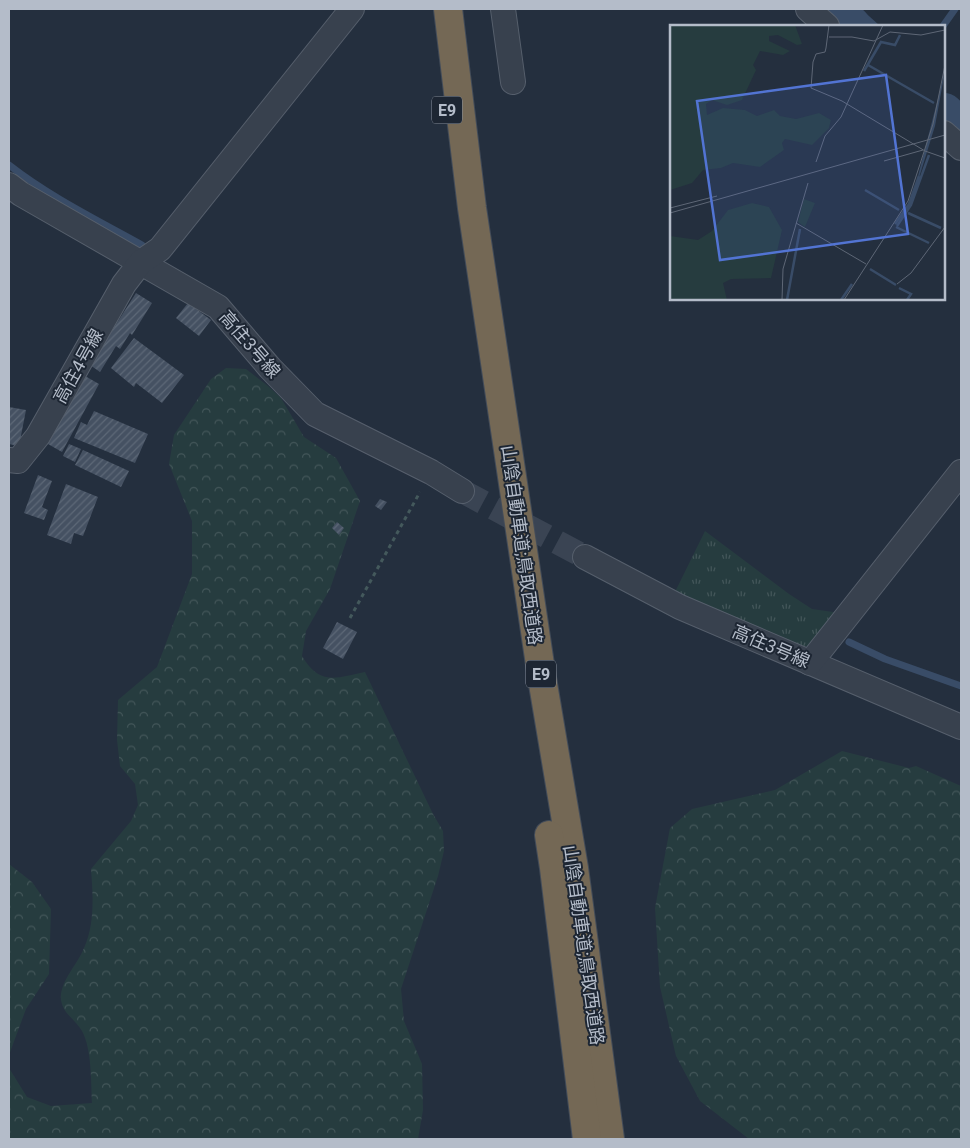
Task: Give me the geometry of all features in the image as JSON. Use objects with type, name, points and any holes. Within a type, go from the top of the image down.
[{"type":"highway","name":"山陰自動車道;鳥取西道路","points":[[434,9],[574,868],[610,1139]]},
{"type":"highway","name":"山陰自動車道;鳥取西道路","points":[[448,9],[466,209],[523,680],[554,868],[587,1139]]},
{"type":"street","points":[[141,262],[160,250],[352,9]]},
{"type":"street","points":[[503,9],[513,82]]},
{"type":"street","points":[[808,9],[826,25]]},
{"type":"street","points":[[945,134],[961,148]]},
{"type":"street","name":"高住3号線","points":[[9,185],[21,194],[218,307],[270,368],[316,414],[431,472],[462,491]]},
{"type":"street","name":"高住4号線","points":[[9,460],[18,461],[38,436],[124,284],[141,262]]},
{"type":"street","points":[[810,663],[961,472]]},
{"type":"street","name":"高住3号線","points":[[585,557],[680,607],[961,727]]},
{"type":"path","points":[[350,618],[431,472]]},
{"type":"green space","points":[[226,368],[246,369],[281,398],[304,437],[336,458],[360,501],[330,589],[306,631],[302,656],[315,672],[329,678],[365,672],[443,831],[444,851],[438,876],[401,989],[404,1021],[422,1064],[423,1110],[418,1139],[9,1139],[9,1068],[27,1097],[51,1106],[92,1103],[88,1047],[82,1031],[62,1005],[61,993],[88,939],[93,899],[91,869],[131,821],[138,805],[135,784],[120,766],[117,740],[118,700],[157,667],[192,574],[192,521],[169,464],[174,435],[211,379]]},
{"type":"green space","points":[[705,531],[812,609],[840,613],[813,644],[804,647],[675,592]]},
{"type":"green space","points":[[842,751],[909,768],[916,766],[961,786],[961,1139],[749,1139],[700,1101],[676,1056],[660,987],[655,908],[670,828],[692,809],[775,790]]},
{"type":"green space","points":[[9,864],[32,882],[51,909],[49,974],[26,1009],[9,1055]]},
{"type":"building","points":[[136,293],[152,303],[132,335],[130,333],[120,349],[116,346],[100,372],[90,365]]},
{"type":"building","points":[[188,303],[211,320],[199,336],[176,318]]},
{"type":"building","points":[[134,338],[184,375],[162,403],[136,383],[134,387],[111,368]]},
{"type":"building","points":[[85,376],[99,384],[62,452],[48,444]]},
{"type":"building","points":[[9,407],[26,410],[19,446],[9,444]]},
{"type":"building","points":[[94,411],[148,434],[135,463],[74,438],[81,422],[87,425]]},
{"type":"building","points":[[69,444],[81,449],[75,462],[63,456]]},
{"type":"building","points":[[83,450],[129,471],[121,487],[75,465]]},
{"type":"building","points":[[38,475],[52,481],[42,507],[48,510],[44,520],[24,513]]},
{"type":"building","points":[[66,484],[98,497],[83,536],[74,533],[71,544],[47,535]]},
{"type":"building","points":[[380,499],[387,502],[381,510],[375,506]]},
{"type":"building","points":[[337,522],[344,528],[339,535],[332,528]]},
{"type":"building","points":[[337,622],[357,632],[343,659],[323,648]]},
{"type":"waterway","points":[[833,9],[850,25]]},
{"type":"waterway","points":[[856,9],[874,25]]},
{"type":"waterway","points":[[944,25],[955,9]]},
{"type":"waterway","points":[[945,114],[961,129]]},
{"type":"waterway","points":[[9,165],[57,198],[142,245]]},
{"type":"waterway","points":[[849,642],[885,659],[961,686]]},
{"type":"tunnel","points":[[462,491],[585,557]]}]
